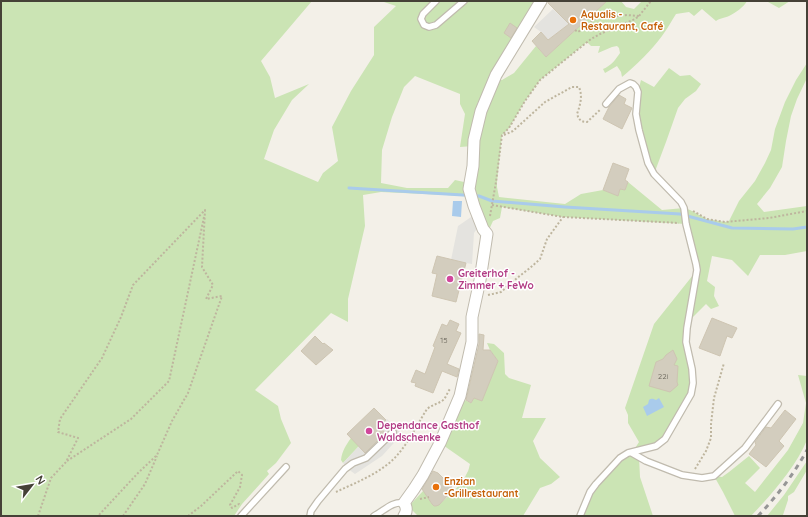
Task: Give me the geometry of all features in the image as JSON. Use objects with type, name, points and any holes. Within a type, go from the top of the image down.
[{"type":"street","points":[[404,516],[406,509],[404,502],[423,475],[440,443],[460,396],[472,342],[472,317],[480,280],[487,234],[482,229],[469,189],[473,166],[474,140],[480,111],[496,75],[541,1]]},
{"type":"lane","points":[[436,1],[423,14],[421,19],[424,25],[430,27],[436,25],[464,1]]},
{"type":"lane","points":[[580,516],[590,492],[620,458],[624,455],[651,448],[665,439],[691,394],[693,383],[692,369],[686,342],[697,270],[686,224],[684,208],[681,202],[654,174],[648,163],[636,114],[638,92],[636,87],[630,83],[619,89],[606,104]]},
{"type":"lane","points":[[632,453],[646,461],[682,475],[702,478],[714,476],[746,448],[778,404]]},
{"type":"lane","points":[[310,516],[311,511],[318,501],[345,469],[352,463],[366,458],[393,432]]},
{"type":"lane","points":[[242,515],[286,467]]},
{"type":"lane","points":[[374,516],[398,502],[404,502]]},
{"type":"path","points":[[487,234],[491,226],[490,216],[502,135],[525,101],[540,80],[592,39],[635,19],[651,1]]},
{"type":"path","points":[[575,30],[578,32],[593,20],[603,15],[617,16],[627,14],[639,16]]},
{"type":"path","points":[[502,135],[513,131],[545,102],[572,87],[579,87],[581,91],[581,103],[577,114],[579,119],[583,122],[587,122],[606,104]]},
{"type":"path","points":[[492,205],[563,217],[686,224]]},
{"type":"path","points":[[684,208],[706,219],[725,222],[769,218],[807,211]]},
{"type":"path","points":[[123,516],[145,484],[172,421],[188,393],[222,296],[206,299],[213,284],[202,267],[205,210]]},
{"type":"path","points":[[38,516],[51,478],[66,462],[131,419],[169,381],[205,210]]},
{"type":"path","points":[[66,462],[78,438],[58,432],[60,419],[102,358],[121,317],[133,285],[205,210]]},
{"type":"path","points":[[485,301],[489,294],[501,292],[540,259],[547,239],[563,217]]},
{"type":"path","points":[[686,476],[696,469],[711,438],[714,398],[724,363]]},
{"type":"path","points":[[336,492],[373,474],[387,465],[399,454],[427,409],[430,406],[442,401],[452,385]]},
{"type":"path","points":[[98,516],[157,455]]},
{"type":"path","points":[[188,516],[201,506],[238,471],[242,475],[240,487],[230,505],[232,508],[239,504],[243,505],[241,510],[242,515]]},
{"type":"green space","points":[[1,1],[312,1],[261,61],[270,77],[275,98],[309,84],[292,100],[274,130],[264,159],[318,182],[323,173],[338,161],[332,127],[351,91],[374,55],[374,27],[396,6],[381,1],[537,1],[509,44],[477,104],[481,111],[494,79],[502,80],[514,73],[536,46],[546,57],[607,1],[621,1],[626,7],[634,9],[642,1],[747,1],[742,8],[729,16],[716,21],[702,9],[694,16],[689,12],[676,14],[653,47],[622,77],[617,66],[605,73],[603,69],[611,64],[620,53],[617,46],[598,53],[600,46],[591,46],[587,42],[540,80],[525,101],[509,128],[502,135],[497,182],[499,197],[565,204],[581,194],[603,190],[618,195],[620,189],[625,190],[628,182],[662,210],[684,208],[707,219],[725,222],[729,221],[739,201],[755,181],[765,163],[771,150],[775,129],[785,102],[796,80],[807,63],[807,78],[791,116],[782,167],[770,188],[757,204],[764,212],[807,206],[807,251],[785,255],[760,255],[748,276],[732,260],[712,256],[707,281],[715,287],[714,296],[719,306],[711,309],[706,304],[689,321],[687,328],[691,394],[662,442],[632,453],[639,442],[628,423],[628,415],[625,408],[654,324],[697,270],[686,224],[563,217],[502,207],[500,218],[493,221],[487,234],[468,196],[381,192],[363,195],[365,226],[348,299],[348,322],[331,313],[255,390],[278,406],[281,419],[291,443],[276,463],[267,471],[269,474],[242,504],[234,516],[1,516]],"holes":[[[415,76],[460,94],[460,104],[465,114],[460,147],[473,146],[469,188],[464,182],[455,180],[448,188],[407,188],[381,183],[382,150],[392,117],[404,87]]]},
{"type":"green space","points":[[761,1],[790,1],[779,8],[768,2]]},
{"type":"green space","points":[[669,68],[680,76],[690,75],[701,84],[696,91],[685,99],[678,108],[654,174],[639,130],[638,92],[641,80],[654,87]]},
{"type":"green space","points":[[487,343],[494,344],[504,353],[505,374],[509,378],[531,385],[522,418],[546,418],[533,441],[540,458],[560,477],[551,484],[540,488],[523,516],[418,516],[412,510],[410,505],[423,491],[431,498],[430,501],[432,503],[439,505],[458,486],[468,471],[470,464],[440,443],[459,397],[471,403],[474,398],[482,400],[498,361]]},
{"type":"green space","points":[[798,375],[807,376],[807,440],[790,470],[775,490],[751,516],[735,516],[714,476],[722,477],[749,456],[760,468],[745,483],[755,492],[788,450],[803,423],[806,403]]},
{"type":"green space","points":[[351,438],[359,446],[343,463],[341,460],[342,454]]},
{"type":"green space","points":[[632,453],[639,457],[640,477],[653,516],[581,516],[587,500],[616,461]]},
{"type":"green space","points":[[807,461],[807,470],[794,492],[788,496],[783,515],[767,516],[784,495]]},
{"type":"shaded area","points":[[553,9],[569,24],[548,40],[534,27]]},
{"type":"shaded area","points":[[474,215],[478,227],[474,233],[472,264],[451,260],[458,226]]},
{"type":"shaded area","points":[[387,419],[402,434],[382,456],[355,474],[343,463],[359,446],[365,452],[385,434],[379,426]]},
{"type":"water","points":[[453,201],[462,201],[461,217],[452,216]]},
{"type":"water","points":[[659,398],[664,407],[647,416],[643,407],[648,404],[650,399],[656,400]]},
{"type":"building","points":[[548,1],[607,1],[546,57],[532,41],[541,32],[548,40],[569,24],[548,3]]},
{"type":"building","points":[[510,23],[517,28],[511,38],[504,33]]},
{"type":"building","points":[[619,95],[626,99],[624,104],[632,108],[622,129],[603,119],[609,107]]},
{"type":"building","points":[[613,163],[629,169],[625,180],[628,182],[625,190],[620,189],[618,196],[603,190]]},
{"type":"building","points":[[437,256],[466,263],[456,302],[432,296],[437,274],[432,273]]},
{"type":"building","points":[[712,318],[737,328],[732,338],[727,336],[720,356],[699,348]]},
{"type":"building","points":[[450,320],[459,324],[456,331],[461,333],[447,364],[459,369],[457,377],[442,371],[433,393],[415,386],[416,383],[411,382],[416,370],[425,374],[435,347],[433,346],[442,324],[447,326]]},
{"type":"building","points":[[479,334],[484,335],[483,350],[490,350],[498,361],[482,401],[474,398],[471,403],[466,400],[479,344]]},
{"type":"building","points":[[315,336],[323,344],[324,343],[333,350],[316,365],[301,351]]},
{"type":"building","points":[[673,350],[677,359],[674,365],[678,366],[678,385],[670,392],[649,386],[656,362],[663,359]]},
{"type":"building","points":[[374,408],[386,420],[379,426],[385,433],[365,453],[347,434]]},
{"type":"building","points":[[785,410],[796,419],[779,441],[784,446],[766,467],[749,454],[756,445],[755,442],[766,427],[771,428]]},
{"type":"building","points":[[433,471],[438,473],[452,487],[452,491],[439,505],[436,506],[432,504],[422,489]]},
{"type":"waterway","points":[[349,188],[479,196],[492,201],[680,214],[732,228],[793,229],[807,227]]},
{"type":"railway","points":[[758,516],[772,501],[797,468],[807,450]]},
{"type":"place","name":"Aqualis - Restaurant, Café","points":[[573,20]]},
{"type":"place","name":"Greiterhof - Zimmer + FeWo","points":[[450,279]]},
{"type":"place","name":"Dependance Gasthof Waldschenke","points":[[369,431]]},
{"type":"place","name":"Enzian -Grillrestaurant","points":[[436,487]]}]
